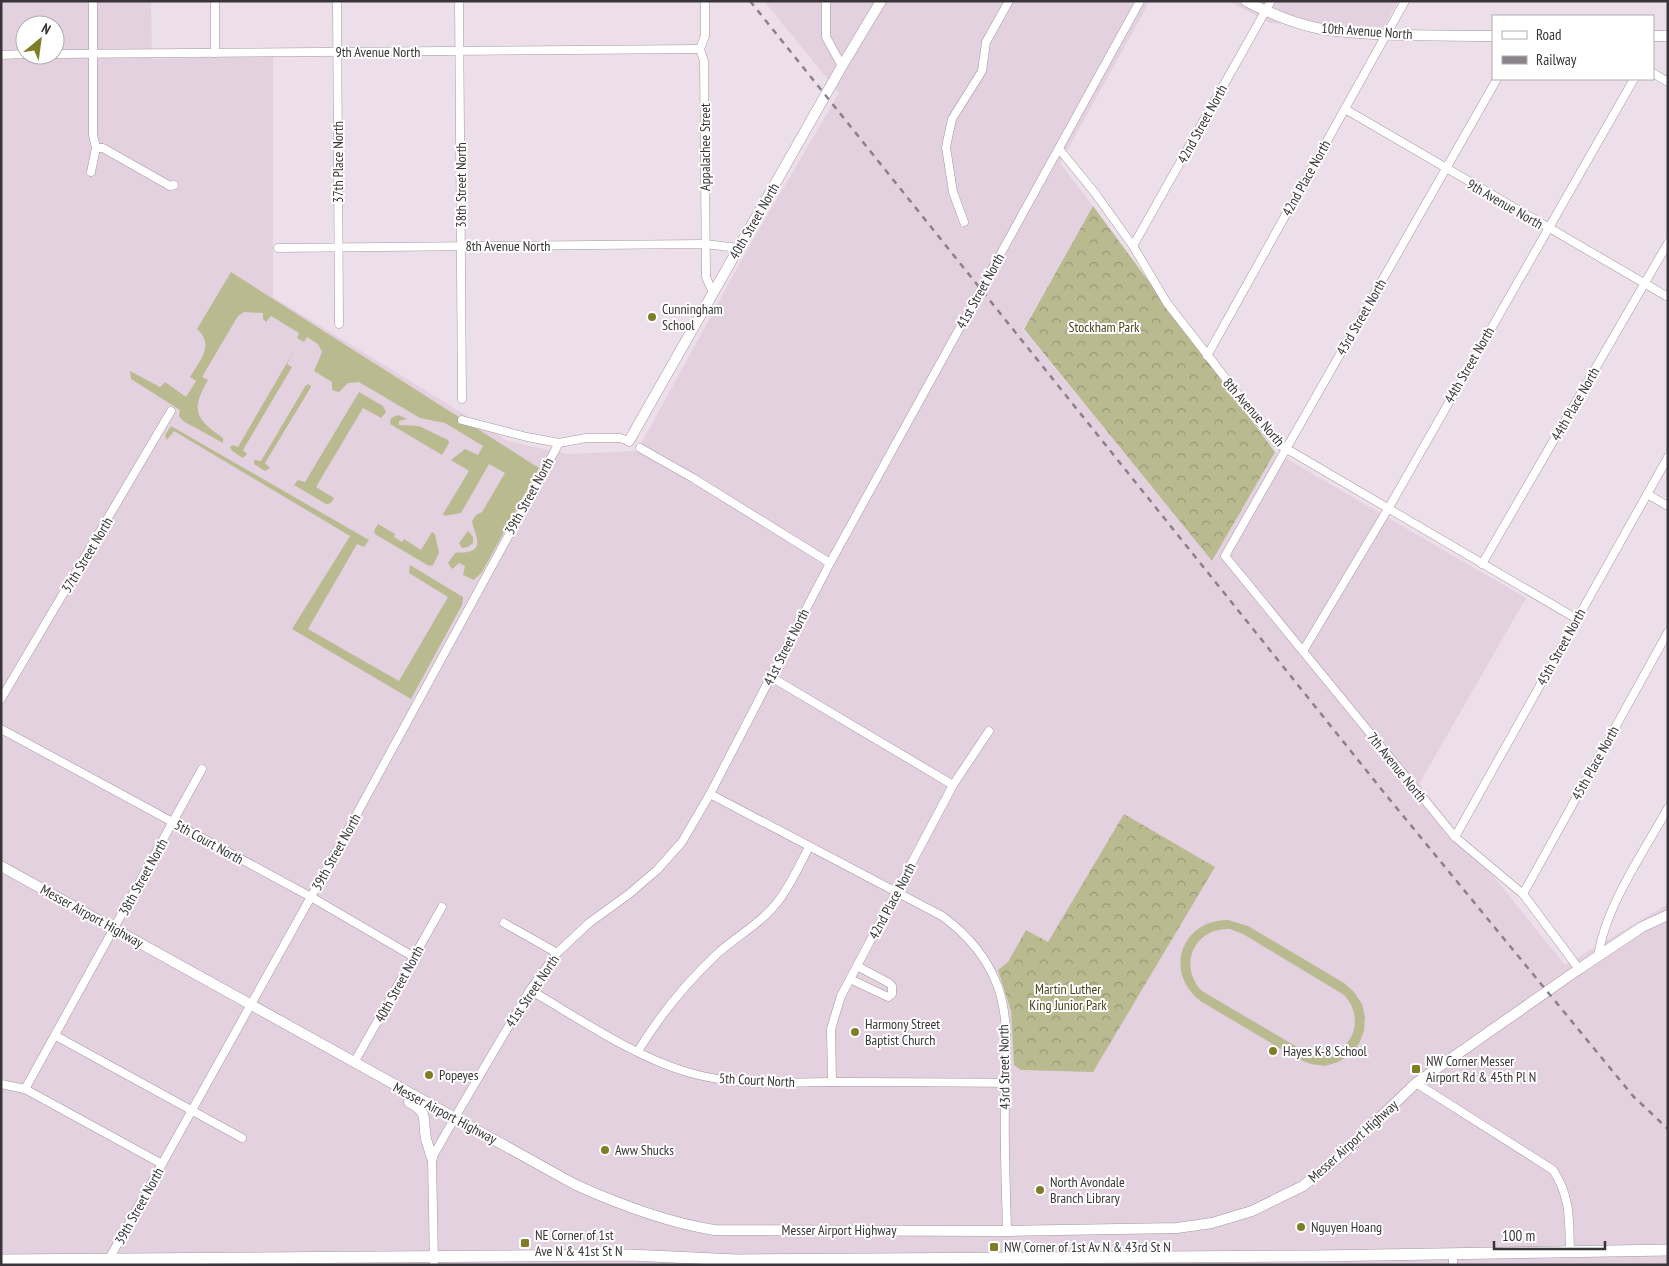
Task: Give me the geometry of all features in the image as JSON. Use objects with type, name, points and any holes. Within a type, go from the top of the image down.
[{"type":"main road","name":"40th Street North","points":[[629,441],[842,66],[881,1]]},
{"type":"main road","name":"10th Avenue North","points":[[1246,1],[1266,12],[1321,28],[1387,34],[1492,36]]},
{"type":"main road","points":[[1654,36],[1668,36]]},
{"type":"main road","name":"Messer Airport Highway","points":[[1,866],[252,1003],[356,1061],[382,1079],[574,1184],[618,1204],[680,1224],[714,1230],[1007,1231],[1177,1228],[1212,1223],[1252,1211],[1304,1186],[1339,1157],[1416,1083],[1580,968],[1642,927],[1668,915]]},
{"type":"main road","points":[[382,1079],[390,1091],[420,1108],[426,1118],[426,1137],[432,1158]]},
{"type":"main road","points":[[1,1260],[552,1260],[629,1255],[658,1261],[1008,1262],[1453,1259],[1570,1252],[1668,1250]]},
{"type":"street","points":[[92,172],[96,148],[92,135],[93,1]]},
{"type":"street","points":[[215,1],[215,52]]},
{"type":"street","name":"37th Place North","points":[[337,1],[339,324]]},
{"type":"street","name":"38th Street North","points":[[459,1],[462,399]]},
{"type":"street","name":"Appalachee Street","points":[[705,1],[705,36],[700,49],[704,61],[705,244],[706,276],[713,293]]},
{"type":"street","points":[[826,1],[826,37],[842,66]]},
{"type":"street","points":[[964,222],[953,192],[946,147],[952,119],[982,71],[986,42],[1009,1]]},
{"type":"street","name":"41st Street North","points":[[432,1158],[530,990],[557,953],[589,923],[630,894],[657,870],[682,842],[710,794],[830,563],[1060,150],[1140,1]]},
{"type":"street","name":"42nd Street North","points":[[1133,246],[1271,1]]},
{"type":"street","name":"42nd Place North","points":[[1207,356],[1405,1]]},
{"type":"street","name":"9th Avenue North","points":[[65,54],[700,49]]},
{"type":"street","points":[[1,54],[15,54]]},
{"type":"street","points":[[1654,75],[1668,82]]},
{"type":"street","name":"43rd Street North","points":[[1225,556],[1495,80]]},
{"type":"street","name":"44th Street North","points":[[1302,651],[1388,509],[1547,228],[1633,80]]},
{"type":"street","name":"9th Avenue North","points":[[1345,109],[1445,169],[1668,297]]},
{"type":"street","points":[[96,148],[103,148],[170,186],[174,185]]},
{"type":"street","name":"8th Avenue North","points":[[1060,150],[1133,246],[1167,303],[1275,442],[1577,619]]},
{"type":"street","name":"44th Place North","points":[[1482,564],[1668,243]]},
{"type":"street","name":"8th Avenue North","points":[[278,248],[705,244],[738,248]]},
{"type":"street","name":"37th Street North","points":[[1,699],[171,411]]},
{"type":"street","points":[[462,420],[527,437],[559,443],[586,438],[620,438],[629,441]]},
{"type":"street","name":"39th Street North","points":[[110,1259],[311,898],[559,443]]},
{"type":"street","points":[[640,448],[693,478],[830,563]]},
{"type":"street","name":"45th Street North","points":[[1456,837],[1668,457]]},
{"type":"street","points":[[1647,494],[1668,506]]},
{"type":"street","name":"7th Avenue North","points":[[1225,556],[1456,837],[1523,894],[1580,968]]},
{"type":"street","name":"45th Place North","points":[[1523,894],[1668,632]]},
{"type":"street","points":[[771,677],[953,785]]},
{"type":"street","name":"5th Court North","points":[[1,729],[311,898],[414,957]]},
{"type":"street","name":"42nd Place North","points":[[832,1082],[831,1029],[838,1005],[953,785],[989,731]]},
{"type":"street","name":"38th Street North","points":[[25,1089],[202,769]]},
{"type":"street","name":"43rd Street North","points":[[710,794],[809,848],[942,916],[961,930],[979,950],[998,987],[1006,1033],[1007,1231]]},
{"type":"street","points":[[1598,957],[1601,933],[1610,913],[1668,808]]},
{"type":"street","points":[[638,1051],[655,1024],[702,968],[754,926],[776,904],[809,848]]},
{"type":"street","name":"40th Street North","points":[[356,1061],[442,907]]},
{"type":"street","points":[[504,923],[557,953]]},
{"type":"street","points":[[850,979],[882,996],[888,997],[892,994],[892,986],[889,982],[857,966]]},
{"type":"street","name":"5th Court North","points":[[530,990],[638,1051],[688,1073],[729,1081],[774,1084],[832,1082],[1005,1083]]},
{"type":"street","points":[[56,1036],[242,1138]]},
{"type":"street","points":[[1416,1083],[1553,1170],[1563,1185],[1568,1206],[1570,1252]]},
{"type":"street","points":[[1,1084],[25,1089],[162,1164]]},
{"type":"street","points":[[432,1158],[434,1260]]},
{"type":"shaded area","points":[[1,1],[151,1],[152,59],[273,56],[273,297],[508,441],[566,454],[637,451],[747,250],[839,93],[764,1],[1150,1],[1060,163],[1093,206],[1023,329],[1212,561],[1275,452],[1526,598],[1419,784],[1565,965],[1668,904],[1668,1265],[1,1265]]},
{"type":"shaded area","points":[[1229,1],[1398,1],[1384,27],[1270,23]]},
{"type":"green space","name":"Stockham Park","points":[[1093,206],[1275,452],[1212,561],[1024,329]]},
{"type":"green space","points":[[231,272],[539,468],[482,572],[474,580],[463,575],[465,566],[459,563],[452,569],[448,563],[455,553],[467,552],[476,547],[477,539],[472,521],[476,515],[482,512],[505,473],[489,464],[461,513],[445,516],[443,514],[469,471],[451,460],[465,449],[478,455],[483,446],[445,423],[420,418],[359,382],[348,383],[339,392],[332,390],[332,382],[314,371],[322,352],[318,344],[307,337],[304,342],[297,338],[299,333],[271,316],[266,322],[263,319],[263,313],[244,312],[238,316],[202,377],[208,380],[199,399],[198,407],[202,419],[223,438],[223,443],[183,421],[179,416],[180,410],[131,379],[130,371],[160,387],[165,382],[186,397],[196,381],[190,377],[204,353],[205,347],[205,341],[197,329]]},
{"type":"green space","points":[[295,349],[287,364],[292,367],[243,450],[247,454],[243,458],[232,451],[230,447],[233,445],[238,447]]},
{"type":"green space","points":[[309,384],[311,387],[265,463],[270,468],[265,471],[254,464],[254,460],[261,461],[306,385]]},
{"type":"green space","points":[[359,392],[383,406],[386,412],[381,418],[363,408],[316,487],[334,498],[331,503],[326,504],[294,485],[298,480],[305,482]]},
{"type":"green space","points":[[398,415],[407,419],[399,421],[399,425],[419,426],[448,440],[449,443],[442,455],[390,424],[391,418]]},
{"type":"green space","points":[[171,426],[369,540],[364,547],[357,544],[308,629],[399,681],[448,597],[409,573],[410,565],[463,597],[462,605],[411,699],[292,629],[350,536],[174,431],[167,440],[165,435]]},
{"type":"green space","points":[[378,524],[395,534],[394,537],[402,542],[404,539],[421,550],[432,532],[435,534],[439,553],[433,565],[429,566],[375,534],[374,531]]},
{"type":"green space","points":[[468,531],[473,537],[473,543],[468,547],[462,548],[459,543]]},
{"type":"green space","name":"Martin Luther King Junior Park","points":[[1124,814],[1215,867],[1093,1072],[1021,1070],[1014,1065],[1011,1011],[998,970],[1008,962],[1026,930],[1048,942]]},
{"type":"green space","points":[[1228,920],[1248,926],[1344,983],[1354,992],[1362,1004],[1365,1017],[1364,1031],[1359,1044],[1350,1055],[1338,1062],[1325,1066],[1311,1064],[1298,1059],[1202,1002],[1190,990],[1183,977],[1180,964],[1182,951],[1188,939],[1198,929],[1212,922]],"holes":[[[1230,929],[1243,934],[1344,995],[1355,1017],[1354,1029],[1350,1039],[1343,1047],[1334,1053],[1322,1055],[1309,1054],[1202,991],[1195,981],[1191,970],[1191,959],[1199,941],[1207,934],[1218,930]]]},
{"type":"railway","points":[[750,1],[1386,795],[1633,1096],[1668,1129]]},
{"type":"place","name":"Cunningham School","points":[[652,317]]},
{"type":"place","name":"Harmony Street Baptist Church","points":[[855,1032]]},
{"type":"place","name":"Hayes K-8 School","points":[[1273,1051]]},
{"type":"place","name":"NW Corner Messer Airport Rd & 45th Pl N","points":[[1416,1069]]},
{"type":"place","name":"Popeyes","points":[[429,1075]]},
{"type":"place","name":"Aww Shucks","points":[[605,1150]]},
{"type":"place","name":"North Avondale Branch Library","points":[[1040,1190]]},
{"type":"place","name":"Nguyen Hoang","points":[[1301,1227]]},
{"type":"place","name":"NE Corner of 1st Ave N & 41st St N","points":[[525,1243]]},
{"type":"place","name":"NW Corner of 1st Av N & 43rd St N","points":[[994,1247]]}]
